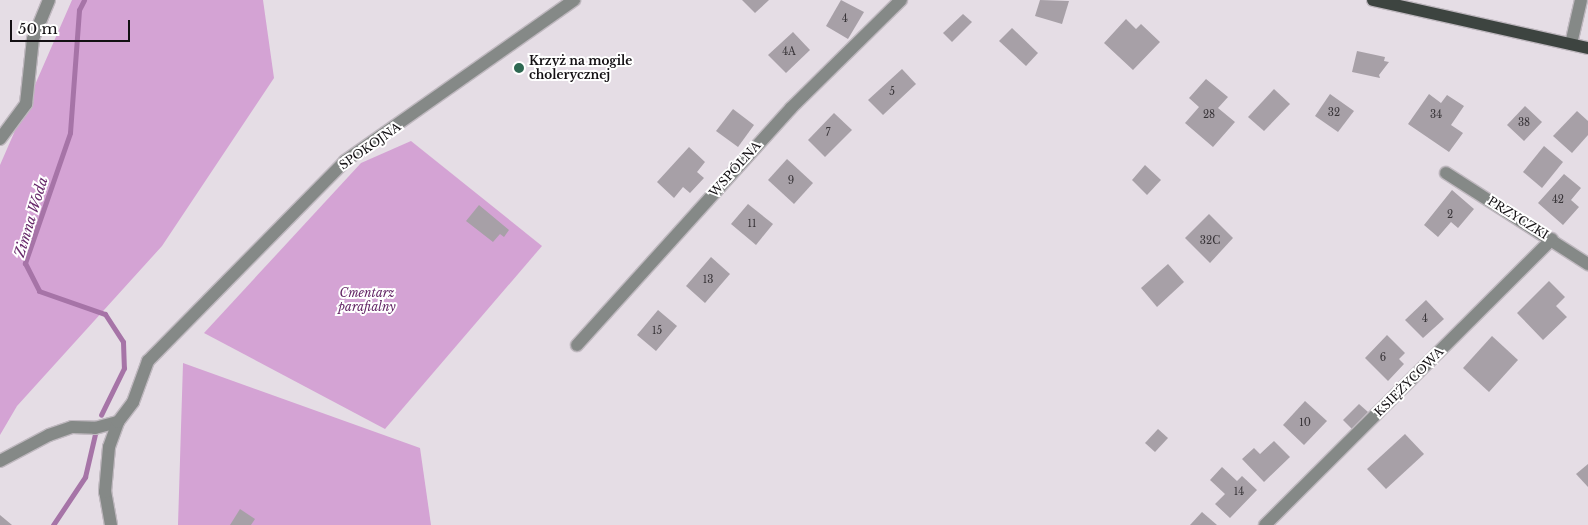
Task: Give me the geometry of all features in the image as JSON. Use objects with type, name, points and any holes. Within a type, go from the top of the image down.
[{"type":"main road","points":[[1373,0],[1417,5],[1588,48]]},
{"type":"street","points":[[0,139],[26,104],[32,39],[49,0]]},
{"type":"street","name":"SPOKOJNA","points":[[118,422],[133,402],[148,361],[345,162],[574,0]]},
{"type":"street","name":"WSPÓLNA","points":[[577,345],[791,108],[901,0]]},
{"type":"street","points":[[1571,44],[1581,0]]},
{"type":"street","name":"PRZYCZKI","points":[[1446,173],[1552,239],[1588,264]]},
{"type":"street","name":"KSIĘŻYCOWA","points":[[1265,525],[1552,239]]},
{"type":"street","points":[[0,460],[49,435],[72,427],[95,428],[118,422]]},
{"type":"street","points":[[111,525],[105,467],[118,422]]},
{"type":"green space","points":[[72,0],[263,0],[274,78],[162,246],[17,406],[0,435],[0,165]]},
{"type":"green space","name":"Cmentarz parafialny","points":[[411,141],[542,246],[385,429],[204,333],[361,163]]},
{"type":"green space","points":[[183,363],[420,448],[431,525],[178,525]]},
{"type":"building","points":[[742,0],[769,0],[755,13]]},
{"type":"building","points":[[841,0],[864,12],[848,39],[826,26]]},
{"type":"building","points":[[1040,0],[1069,1],[1062,24],[1035,16]]},
{"type":"building","points":[[963,14],[972,22],[952,42],[943,33]]},
{"type":"building","points":[[1126,19],[1136,29],[1141,24],[1160,42],[1133,70],[1104,43]]},
{"type":"building","points":[[1012,28],[1038,53],[1026,66],[999,41]]},
{"type":"building","points":[[793,32],[810,50],[786,73],[768,55]]},
{"type":"building","points":[[1357,51],[1385,57],[1384,61],[1389,62],[1379,75],[1380,78],[1352,72]]},
{"type":"building","points":[[902,69],[916,84],[883,115],[868,100]]},
{"type":"building","points":[[1206,79],[1228,97],[1218,108],[1235,122],[1213,147],[1185,123],[1199,107],[1189,98]]},
{"type":"building","points":[[1274,89],[1290,104],[1264,131],[1248,117]]},
{"type":"building","points":[[1330,94],[1354,111],[1338,132],[1315,116]]},
{"type":"building","points":[[1429,94],[1441,103],[1447,95],[1464,106],[1451,125],[1463,133],[1449,152],[1408,124]]},
{"type":"building","points":[[1525,106],[1542,122],[1524,141],[1507,125]]},
{"type":"building","points":[[733,109],[754,125],[738,147],[716,131]]},
{"type":"building","points":[[1577,111],[1588,121],[1588,135],[1572,153],[1553,136]]},
{"type":"building","points":[[834,113],[852,130],[825,157],[808,140]]},
{"type":"building","points":[[1544,146],[1563,162],[1542,188],[1523,172]]},
{"type":"building","points":[[689,147],[705,162],[697,172],[704,178],[690,193],[683,187],[674,198],[657,182]]},
{"type":"building","points":[[787,159],[813,183],[794,204],[768,180]]},
{"type":"building","points":[[1145,165],[1161,180],[1147,195],[1132,180]]},
{"type":"building","points":[[1564,174],[1581,188],[1571,200],[1579,207],[1563,225],[1538,203]]},
{"type":"building","points":[[1452,190],[1474,209],[1458,228],[1451,222],[1438,237],[1424,225]]},
{"type":"building","points":[[748,204],[773,224],[756,245],[731,224]]},
{"type":"building","points":[[479,205],[509,230],[504,237],[500,234],[493,242],[466,221]]},
{"type":"building","points":[[1209,214],[1233,238],[1210,263],[1185,238]]},
{"type":"building","points":[[711,257],[730,274],[705,303],[686,286]]},
{"type":"building","points":[[1168,264],[1184,282],[1157,307],[1141,288]]},
{"type":"building","points":[[1549,281],[1565,297],[1556,306],[1567,317],[1543,340],[1517,313]]},
{"type":"building","points":[[1426,300],[1444,319],[1423,338],[1405,320]]},
{"type":"building","points":[[658,310],[677,326],[656,351],[637,335]]},
{"type":"building","points":[[1387,335],[1405,353],[1399,359],[1404,364],[1388,381],[1365,358]]},
{"type":"building","points":[[1492,336],[1518,360],[1489,392],[1463,368]]},
{"type":"building","points":[[1305,401],[1327,421],[1304,445],[1283,425]]},
{"type":"building","points":[[1359,404],[1368,412],[1352,429],[1343,420]]},
{"type":"building","points":[[1158,429],[1168,438],[1155,452],[1145,443]]},
{"type":"building","points":[[1405,434],[1424,454],[1386,489],[1367,469]]},
{"type":"building","points":[[1274,441],[1290,457],[1264,482],[1242,459],[1254,448],[1260,454]]},
{"type":"building","points":[[1588,464],[1588,487],[1576,474]]},
{"type":"building","points":[[1222,467],[1237,481],[1242,476],[1257,490],[1230,518],[1215,504],[1225,494],[1210,480]]},
{"type":"building","points":[[240,509],[255,519],[251,525],[230,525]]},
{"type":"building","points":[[1202,512],[1217,525],[1190,525]]},
{"type":"building","points":[[0,515],[12,525],[0,525]]},
{"type":"waterway","name":"Zimna Woda","points":[[84,0],[79,10],[70,133],[25,263],[39,291],[105,314],[123,342],[124,368],[101,415]]},
{"type":"waterway","name":"Zimna Woda","points":[[53,525],[85,477],[95,434]]},
{"type":"place","name":"Krzyż na mogile cholerycznej","points":[[519,68]]}]
